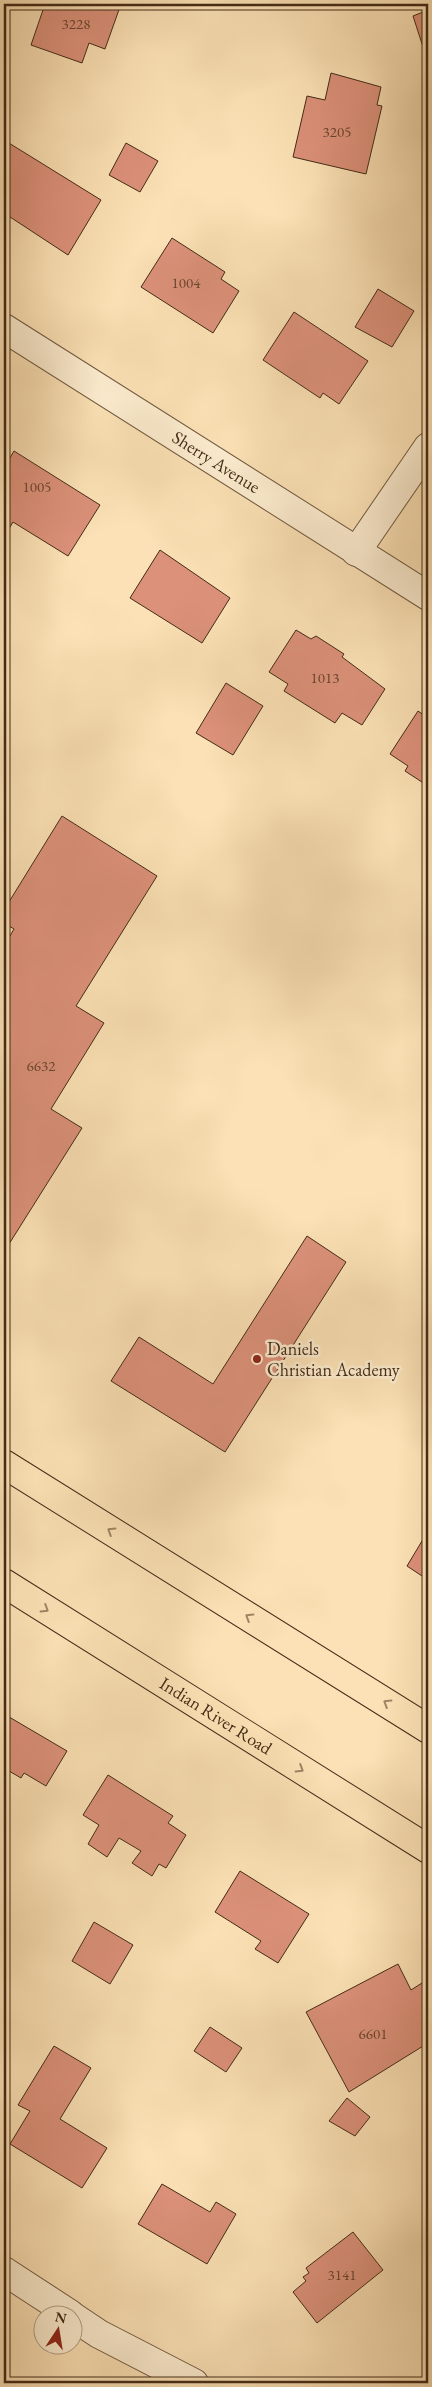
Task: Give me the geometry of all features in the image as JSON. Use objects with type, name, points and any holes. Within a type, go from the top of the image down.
[{"type":"main road","points":[[4,1464],[428,1729]]},
{"type":"main road","name":"Indian River Road","points":[[4,1583],[428,1850]]},
{"type":"street","name":"Sherry Avenue","points":[[4,328],[428,596]]},
{"type":"street","points":[[356,552],[428,447]]},
{"type":"street","points":[[4,2271],[54,2304]]},
{"type":"street","points":[[82,2322],[99,2334],[194,2383]]},
{"type":"building","points":[[45,4],[121,4],[105,49],[89,43],[82,63],[31,45]]},
{"type":"building","points":[[428,10],[428,49],[424,50],[413,16]]},
{"type":"building","points":[[331,73],[381,87],[377,105],[382,106],[366,174],[293,157],[307,96],[325,100]]},
{"type":"building","points":[[4,140],[101,200],[68,255],[4,213]]},
{"type":"building","points":[[126,143],[158,161],[140,192],[109,175]]},
{"type":"building","points":[[172,238],[225,272],[221,279],[239,291],[213,333],[141,287]]},
{"type":"building","points":[[378,289],[414,311],[392,347],[355,327]]},
{"type":"building","points":[[294,312],[368,361],[339,404],[323,393],[320,398],[263,360]]},
{"type":"building","points":[[14,451],[100,505],[68,556],[13,522],[7,532],[4,530],[4,468]]},
{"type":"building","points":[[160,550],[230,598],[202,643],[130,598]]},
{"type":"building","points":[[296,630],[311,639],[316,636],[344,654],[342,657],[385,689],[362,725],[342,713],[335,723],[284,691],[288,684],[269,672]]},
{"type":"building","points":[[226,683],[263,706],[233,755],[196,733]]},
{"type":"building","points":[[418,711],[428,718],[428,786],[405,771],[408,766],[390,754]]},
{"type":"building","points":[[62,816],[157,876],[76,1006],[104,1023],[51,1109],[82,1128],[4,1252],[4,946],[14,929],[4,923],[4,910]]},
{"type":"building","name":"Daniels Christian Academy","points":[[307,1236],[346,1262],[225,1452],[111,1381],[139,1337],[213,1384]]},
{"type":"building","points":[[428,1531],[428,1580],[407,1566]]},
{"type":"building","points":[[4,1714],[67,1751],[46,1786],[24,1773],[21,1778],[4,1768]]},
{"type":"building","points":[[108,1775],[173,1816],[168,1823],[186,1835],[166,1868],[159,1864],[152,1876],[132,1863],[141,1851],[119,1838],[107,1857],[88,1844],[99,1825],[83,1815]]},
{"type":"building","points":[[240,1871],[309,1914],[278,1963],[255,1949],[261,1941],[215,1912]]},
{"type":"building","points":[[94,1922],[133,1945],[110,1984],[72,1961]]},
{"type":"building","points":[[398,1964],[411,1990],[422,1983],[428,1994],[428,2014],[424,2017],[428,2025],[428,2043],[349,2092],[306,2012]]},
{"type":"building","points":[[210,2027],[242,2048],[226,2072],[194,2051]]},
{"type":"building","points":[[54,2046],[91,2068],[60,2119],[107,2148],[82,2188],[10,2144],[30,2111],[18,2105]]},
{"type":"building","points":[[347,2098],[370,2117],[355,2136],[329,2121]]},
{"type":"building","points":[[162,2184],[210,2212],[216,2202],[236,2214],[207,2264],[138,2224]]},
{"type":"building","points":[[353,2232],[383,2270],[317,2323],[293,2292],[306,2281],[303,2277],[309,2273],[306,2268]]},
{"type":"place","name":"Daniels Christian Academy","points":[[257,1359]]}]
